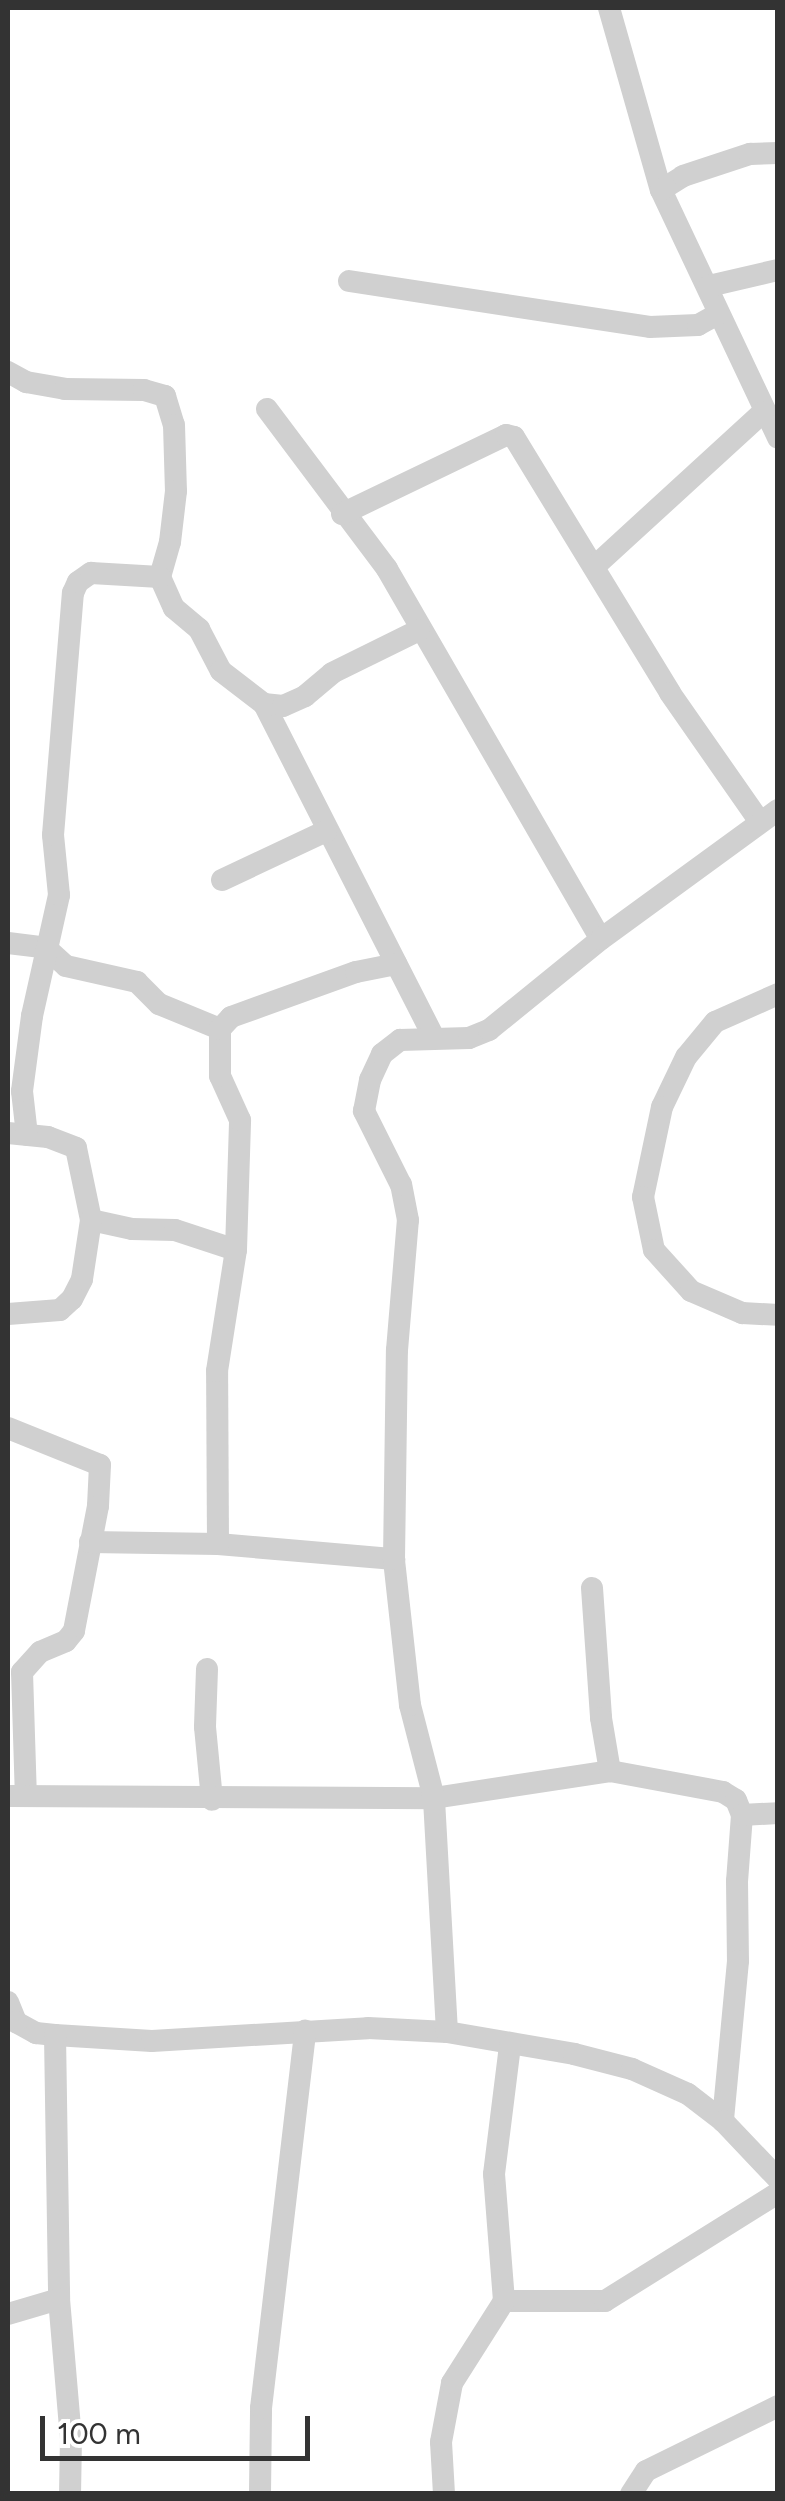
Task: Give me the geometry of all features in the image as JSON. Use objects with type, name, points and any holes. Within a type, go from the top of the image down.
[{"type":"street","points":[[608,8],[661,190],[778,438]]},
{"type":"street","points":[[661,190],[683,176],[750,154],[778,154]]},
{"type":"street","points":[[709,286],[778,270]]},
{"type":"street","points":[[348,281],[650,326],[698,325],[718,314]]},
{"type":"street","points":[[8,372],[65,390],[144,390],[165,396],[174,424],[176,491],[170,542],[160,577],[174,608],[199,628],[221,671],[264,704],[434,1035]]},
{"type":"street","points":[[267,410],[387,569],[601,939]]},
{"type":"street","points":[[594,567],[763,412]]},
{"type":"street","points":[[342,514],[510,434],[670,692],[768,816],[601,939],[489,1030],[469,1038],[434,1035],[400,1040],[382,1054],[370,1080],[364,1111],[401,1185],[408,1220],[397,1350],[394,1560],[410,1705],[434,1798],[447,2032]]},
{"type":"street","points":[[8,1314],[60,1310],[72,1299],[82,1280],[91,1220],[76,1148],[48,1137],[17,1134],[46,948],[59,895],[52,834],[72,593],[78,582],[91,573],[160,577]]},
{"type":"street","points":[[264,704],[283,706],[305,696],[332,673],[419,630]]},
{"type":"street","points":[[222,880],[326,831]]},
{"type":"street","points":[[8,943],[46,948],[66,966],[137,982],[159,1004],[220,1029]]},
{"type":"street","points":[[218,1544],[217,1371],[236,1250],[240,1120],[220,1076],[220,1029],[231,1017],[356,972],[396,964]]},
{"type":"street","points":[[778,994],[715,1022],[686,1057],[662,1108],[643,1197],[654,1250],[691,1291],[742,1313],[778,1315]]},
{"type":"street","points":[[91,1220],[132,1229],[176,1230],[236,1250]]},
{"type":"street","points":[[8,1428],[100,1464],[98,1506],[74,1630],[66,1641],[40,1652],[22,1672],[17,1796],[212,1800],[434,1798],[610,1772],[723,1792],[736,1800],[742,1815],[737,1978],[723,2121]]},
{"type":"street","points":[[90,1542],[218,1544],[394,1560]]},
{"type":"street","points":[[592,1588],[601,1718],[610,1772]]},
{"type":"street","points":[[207,1669],[206,1727],[212,1800]]},
{"type":"street","points":[[742,1815],[778,1813]]},
{"type":"street","points":[[8,2002],[16,2022],[36,2033],[55,2035],[152,2042],[305,2031],[447,2032],[510,2046],[574,2054],[632,2069],[688,2094],[723,2121],[778,2179]]},
{"type":"street","points":[[260,2494],[261,2408],[305,2031]]},
{"type":"street","points":[[55,2035],[59,2299],[71,2438],[70,2494]]},
{"type":"street","points":[[444,2494],[441,2442],[452,2383],[504,2300],[494,2174],[510,2046]]},
{"type":"street","points":[[504,2300],[605,2301],[778,2193]]},
{"type":"street","points":[[8,2314],[59,2299]]},
{"type":"street","points":[[630,2494],[646,2471],[778,2406]]}]
